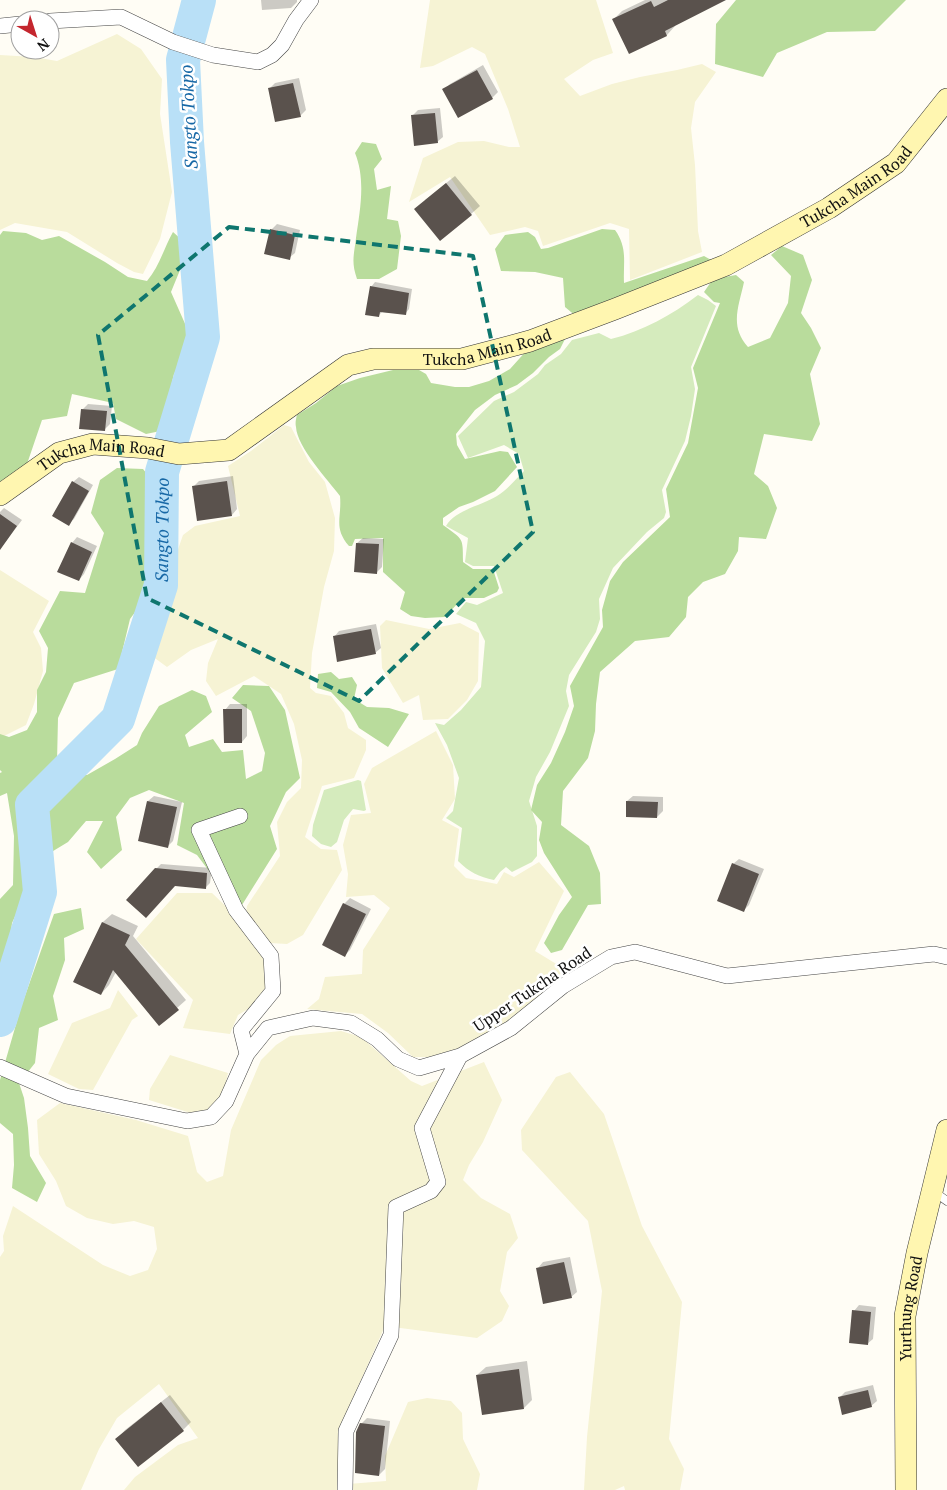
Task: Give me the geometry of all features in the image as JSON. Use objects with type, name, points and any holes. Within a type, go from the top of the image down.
[{"type":"street","points":[[60,20],[121,17],[173,42],[213,55],[258,62],[272,55],[282,45],[310,0]]},
{"type":"street","name":"Tukcha Main Road","points":[[0,495],[59,453],[93,444],[148,448],[179,454],[229,450],[348,365],[373,359],[462,358],[530,341],[726,265],[828,208],[896,163],[947,99]]},
{"type":"street","points":[[240,816],[199,830],[236,910],[271,956],[273,991],[240,1030],[248,1054]]},
{"type":"street","name":"Upper Tukcha Road","points":[[3,1068],[66,1096],[187,1121],[212,1117],[226,1101],[248,1054],[268,1028],[313,1018],[351,1023],[377,1039],[398,1059],[420,1068],[460,1056],[511,1028],[563,986],[611,957],[635,952],[727,976],[934,954],[947,957]]},
{"type":"street","points":[[345,1490],[346,1432],[391,1335],[396,1207],[431,1191],[438,1182],[422,1128],[460,1056]]},
{"type":"street","name":"Yurthung Road","points":[[906,1490],[905,1316],[917,1253],[939,1196],[947,1130]]},
{"type":"highlighted area","points":[[229,227],[473,256],[533,532],[359,701],[147,598],[98,335]]},
{"type":"shaded area","points":[[430,0],[596,0],[613,53],[593,60],[564,79],[580,96],[612,84],[702,64],[716,72],[695,102],[691,128],[698,231],[702,252],[630,280],[629,229],[610,223],[543,246],[538,231],[525,227],[490,235],[450,177],[409,202],[423,158],[458,142],[484,141],[509,147],[520,147],[508,109],[485,54],[472,47],[433,66],[420,68]]},
{"type":"shaded area","points":[[117,34],[141,49],[162,79],[160,114],[172,192],[160,239],[143,274],[134,272],[117,263],[67,232],[15,223],[0,230],[0,55],[10,56],[10,60],[60,60]]},
{"type":"shaded area","points":[[284,425],[291,427],[309,462],[325,482],[335,518],[334,551],[324,587],[312,653],[310,688],[316,693],[331,696],[344,713],[348,728],[366,740],[366,750],[354,778],[322,786],[305,837],[321,849],[337,850],[342,870],[303,935],[287,944],[270,943],[246,913],[247,906],[280,856],[277,822],[287,802],[301,788],[302,760],[294,724],[281,694],[254,676],[216,696],[206,681],[208,663],[218,639],[191,650],[167,667],[152,656],[161,618],[173,587],[175,558],[183,535],[195,526],[240,516],[228,466]]},
{"type":"shaded area","points":[[0,570],[49,601],[33,632],[41,648],[43,671],[34,704],[26,725],[0,738]]},
{"type":"shaded area","points":[[386,620],[429,629],[460,623],[479,633],[478,681],[467,700],[448,719],[423,720],[419,695],[403,703],[382,668],[380,626]]},
{"type":"shaded area","points":[[436,731],[453,765],[455,799],[442,820],[459,829],[454,866],[466,878],[497,884],[504,872],[514,877],[539,862],[564,891],[535,951],[563,968],[556,982],[519,1014],[484,1038],[441,1057],[413,1057],[388,1033],[362,1014],[307,1009],[319,999],[325,977],[362,974],[363,950],[390,908],[374,895],[346,897],[348,874],[343,845],[351,815],[371,813],[364,784],[372,768]]},
{"type":"shaded area","points":[[177,893],[212,893],[239,919],[264,948],[266,986],[260,1002],[238,1015],[230,1034],[183,1028],[193,1000],[136,939]]},
{"type":"shaded area","points":[[118,990],[138,1016],[132,1020],[93,1090],[79,1089],[48,1074],[72,1023],[110,1008]]},
{"type":"shaded area","points":[[341,1031],[361,1037],[411,1081],[422,1086],[484,1062],[502,1100],[463,1180],[481,1198],[510,1214],[518,1238],[507,1252],[500,1291],[509,1306],[502,1321],[477,1338],[385,1326],[345,1416],[341,1459],[348,1484],[386,1481],[385,1456],[408,1402],[427,1398],[451,1401],[462,1413],[463,1439],[480,1474],[477,1490],[124,1490],[135,1477],[178,1445],[198,1438],[159,1384],[117,1418],[99,1449],[81,1490],[0,1490],[0,1257],[4,1251],[3,1236],[13,1206],[103,1265],[130,1276],[148,1270],[157,1249],[154,1227],[134,1221],[113,1224],[87,1218],[66,1206],[56,1181],[39,1154],[37,1120],[60,1103],[136,1120],[188,1136],[197,1172],[207,1182],[223,1176],[231,1130],[261,1060],[276,1045],[290,1036]]},
{"type":"shaded area","points":[[170,1055],[228,1073],[222,1099],[208,1112],[194,1114],[149,1100],[150,1089]]},
{"type":"shaded area","points":[[570,1072],[604,1114],[642,1226],[682,1302],[669,1439],[684,1469],[680,1490],[625,1490],[624,1486],[615,1490],[584,1490],[587,1437],[602,1291],[588,1221],[522,1150],[521,1130],[556,1077]]},
{"type":"green space","points":[[736,0],[906,0],[875,31],[827,32],[777,53],[763,77],[715,64],[716,24]]},
{"type":"green space","points":[[362,142],[376,144],[382,159],[374,169],[377,190],[391,186],[387,219],[398,221],[401,236],[397,269],[379,279],[357,279],[354,268],[361,195],[360,174],[355,153]]},
{"type":"green space","points":[[602,229],[615,230],[622,243],[624,283],[704,256],[713,261],[577,317],[565,307],[563,278],[535,272],[501,271],[495,249],[505,235],[528,232],[535,237],[541,249]]},
{"type":"green space","points":[[3,231],[26,233],[42,240],[59,236],[128,277],[147,281],[158,264],[173,232],[183,241],[187,253],[171,292],[190,335],[186,352],[174,374],[167,403],[170,429],[146,434],[116,419],[113,403],[72,394],[67,416],[42,420],[27,464],[0,482],[0,235]]},
{"type":"green space","points":[[782,246],[803,255],[812,280],[801,313],[821,348],[810,374],[820,424],[812,441],[764,434],[754,474],[768,486],[777,508],[766,539],[739,537],[738,551],[725,574],[703,582],[688,597],[686,617],[669,637],[635,641],[600,672],[595,731],[588,758],[563,791],[561,825],[589,846],[600,873],[601,904],[588,905],[562,950],[551,953],[544,943],[559,915],[572,897],[544,853],[539,840],[542,822],[531,810],[537,785],[551,763],[574,706],[570,686],[603,627],[602,610],[610,581],[623,562],[670,517],[666,489],[688,443],[698,388],[693,368],[720,303],[714,302],[704,292],[713,279],[736,275],[744,282],[737,316],[737,324],[742,339],[748,347],[770,338],[788,303],[791,276],[771,255]]},
{"type":"green space","points":[[698,295],[716,306],[691,367],[695,389],[691,416],[685,441],[662,490],[666,512],[664,518],[647,532],[613,568],[599,599],[600,619],[596,632],[569,675],[566,691],[569,706],[550,752],[536,777],[529,801],[537,826],[537,856],[532,862],[512,872],[506,867],[494,880],[479,876],[458,861],[462,828],[446,818],[453,811],[459,778],[447,745],[435,723],[444,725],[461,710],[481,687],[485,641],[476,623],[456,614],[466,602],[477,605],[503,593],[494,566],[473,566],[465,562],[468,538],[446,526],[450,520],[462,512],[501,494],[524,471],[519,454],[504,445],[468,458],[458,436],[494,401],[514,392],[538,374],[545,365],[561,354],[572,340],[599,333],[611,339],[623,336],[667,316]]},
{"type":"green space","points":[[561,336],[565,339],[560,349],[517,385],[495,395],[475,410],[456,434],[457,445],[465,459],[500,451],[508,452],[517,467],[495,491],[459,507],[443,518],[443,525],[455,533],[462,543],[463,562],[473,569],[493,569],[499,588],[497,592],[484,598],[465,598],[445,617],[425,618],[411,616],[400,609],[405,592],[383,572],[383,538],[355,539],[352,546],[349,546],[344,539],[339,522],[340,496],[314,463],[302,444],[296,426],[297,415],[337,386],[393,370],[419,370],[426,374],[431,383],[469,387],[489,381],[510,369],[528,349]]},
{"type":"green space","points":[[117,468],[143,469],[155,484],[154,543],[147,596],[130,619],[118,669],[74,683],[58,718],[57,762],[76,774],[87,775],[137,745],[142,733],[159,706],[192,690],[206,696],[212,712],[185,735],[189,747],[213,739],[222,752],[243,750],[246,779],[262,771],[265,753],[251,711],[232,698],[243,685],[269,686],[285,710],[300,778],[286,792],[270,826],[277,849],[242,905],[227,895],[197,855],[177,845],[184,803],[149,790],[130,798],[116,817],[122,850],[101,869],[87,852],[103,821],[86,821],[68,842],[30,865],[27,891],[12,923],[9,950],[0,980],[0,899],[13,885],[14,836],[7,793],[0,796],[0,773],[2,772],[0,770],[0,734],[9,737],[27,730],[37,712],[37,690],[46,672],[48,648],[39,631],[60,591],[85,593],[104,533],[91,513],[100,480]]},
{"type":"green space","points":[[331,672],[339,679],[352,677],[357,685],[354,699],[367,707],[389,708],[409,714],[388,747],[359,728],[350,712],[331,692],[317,688],[318,674]]},
{"type":"green space","points":[[358,780],[361,781],[366,810],[353,809],[344,820],[337,842],[331,847],[321,844],[312,836],[313,825],[324,790]]},
{"type":"green space","points":[[81,908],[84,929],[64,938],[65,960],[53,996],[58,1020],[39,1028],[35,1063],[19,1083],[24,1098],[30,1156],[46,1183],[37,1202],[12,1188],[14,1165],[13,1134],[0,1123],[0,1080],[21,1007],[54,914]]},
{"type":"building","points":[[668,0],[726,0],[665,31],[667,36],[629,54],[612,19],[651,1],[654,7]]},
{"type":"building","points":[[477,70],[493,99],[458,118],[442,89]]},
{"type":"building","points":[[293,83],[301,117],[275,122],[268,88]]},
{"type":"building","points":[[435,113],[438,143],[414,146],[411,115]]},
{"type":"building","points":[[446,183],[472,215],[440,241],[414,209]]},
{"type":"building","points":[[270,229],[295,235],[290,260],[264,254]]},
{"type":"building","points":[[370,286],[409,293],[406,315],[380,312],[379,317],[365,315]]},
{"type":"building","points":[[81,409],[107,411],[105,431],[79,429]]},
{"type":"building","points":[[72,481],[89,491],[69,526],[52,516]]},
{"type":"building","points":[[227,481],[232,516],[197,521],[192,486]]},
{"type":"building","points":[[0,514],[17,526],[0,550]]},
{"type":"building","points":[[71,542],[92,552],[79,581],[57,572]]},
{"type":"building","points":[[356,543],[379,544],[377,574],[354,572]]},
{"type":"building","points":[[371,629],[376,654],[337,662],[333,636]]},
{"type":"building","points":[[223,709],[242,709],[242,743],[224,743]]},
{"type":"building","points":[[147,801],[177,807],[168,848],[138,841]]},
{"type":"building","points":[[626,801],[658,802],[657,818],[626,817]]},
{"type":"building","points":[[732,863],[759,874],[744,912],[717,901]]},
{"type":"building","points":[[155,868],[207,873],[206,889],[175,886],[146,918],[126,900]]},
{"type":"building","points":[[343,903],[366,914],[345,957],[322,945]]},
{"type":"building","points":[[102,922],[130,935],[125,945],[179,1010],[159,1026],[113,970],[101,995],[73,982]]},
{"type":"building","points":[[564,1262],[572,1298],[543,1304],[536,1268]]},
{"type":"building","points":[[852,1310],[871,1312],[868,1345],[849,1343]]},
{"type":"building","points":[[519,1369],[524,1409],[482,1415],[476,1375]]},
{"type":"building","points":[[868,1390],[872,1407],[842,1415],[838,1397]]},
{"type":"building","points":[[161,1402],[184,1431],[138,1467],[115,1439]]},
{"type":"building","points":[[360,1423],[385,1426],[379,1476],[355,1473],[356,1432]]},
{"type":"waterway","name":"Sangto Tokpo","points":[[0,1020],[40,892],[32,805],[118,719],[161,585],[162,472],[203,337],[187,142],[183,60],[199,0]]}]
